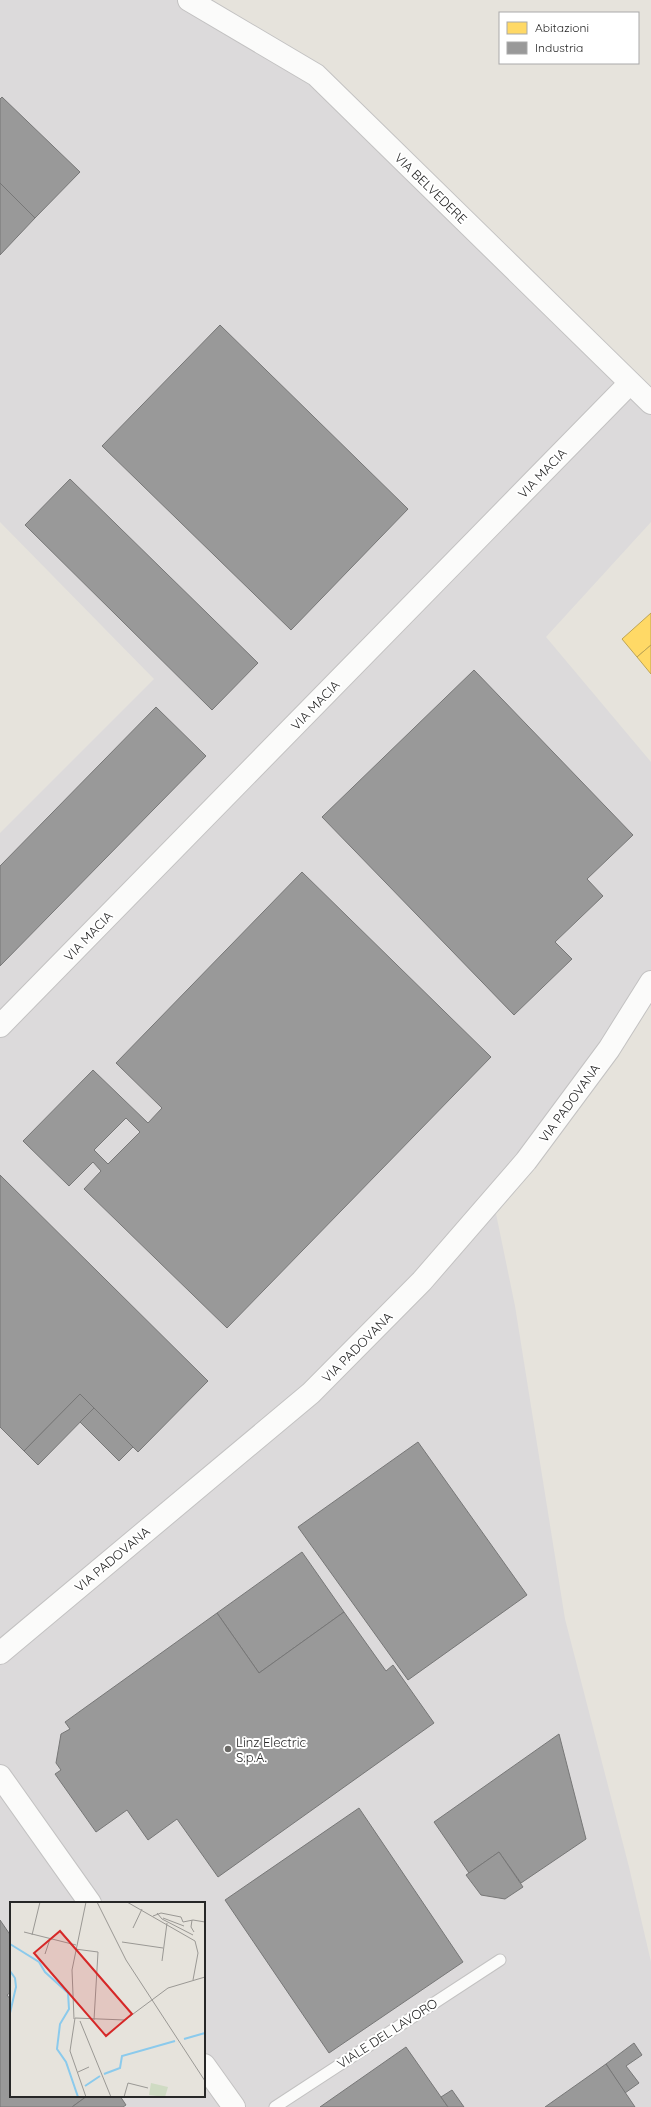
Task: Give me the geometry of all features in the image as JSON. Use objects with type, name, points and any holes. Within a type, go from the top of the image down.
[{"type":"street","name":"VIA BELVEDERE","points":[[189,0],[316,75],[651,403]]},
{"type":"street","name":"VIA MACIA","points":[[0,1026],[630,383]]},
{"type":"street","name":"VIA PADOVANA","points":[[0,1652],[311,1393],[422,1281],[526,1161],[609,1049],[651,982]]},
{"type":"street","points":[[0,1776],[89,1902]]},
{"type":"street","points":[[205,2066],[234,2107]]},
{"type":"lane","name":"VIALE DEL LAVORO","points":[[275,2107],[500,1960]]},
{"type":"shaded area","points":[[0,0],[189,0],[316,75],[651,403],[651,522],[546,637],[651,762],[651,982],[493,1199],[515,1306],[565,1619],[629,1867],[651,1962],[651,2107],[0,2107],[0,833],[154,679],[0,522]]},
{"type":"building: Abitazioni","points":[[651,613],[651,645],[637,657],[622,639]]},
{"type":"building: Abitazioni","points":[[651,645],[651,674],[637,657]]},
{"type":"building: Industria","points":[[2,97],[80,172],[35,218],[0,183],[0,99]]},
{"type":"building: Industria","points":[[0,183],[35,218],[0,255]]},
{"type":"building: Industria","points":[[220,325],[408,509],[291,630],[102,446]]},
{"type":"building: Industria","points":[[70,479],[258,663],[212,710],[25,525]]},
{"type":"building: Industria","points":[[474,670],[633,835],[587,879],[603,896],[555,942],[572,959],[514,1015],[322,817]]},
{"type":"building: Industria","points":[[156,707],[206,756],[0,966],[0,866]]},
{"type":"building: Industria","points":[[302,872],[491,1057],[227,1328],[84,1189],[101,1171],[93,1162],[69,1186],[23,1141],[93,1070],[148,1123],[162,1108],[116,1063]],"holes":[[[126,1118],[140,1132],[108,1164],[94,1150]]]},
{"type":"building: Industria","points":[[0,1175],[208,1381],[138,1452],[80,1394],[24,1451],[0,1427]]},
{"type":"building: Industria","points":[[80,1394],[94,1408],[38,1465],[24,1451]]},
{"type":"building: Industria","points":[[94,1408],[133,1447],[119,1461],[80,1422]]},
{"type":"building: Industria","points":[[418,1442],[527,1595],[408,1680],[298,1527]]},
{"type":"building: Industria","points":[[302,1552],[344,1612],[259,1673],[217,1613]]},
{"type":"building: Industria","name":"Linz Electric S.p.A.","points":[[344,1612],[386,1671],[393,1665],[434,1723],[218,1877],[177,1819],[148,1840],[127,1810],[96,1832],[55,1774],[61,1770],[56,1763],[61,1734],[70,1729],[65,1722],[217,1613],[259,1673]]},
{"type":"building: Industria","points":[[559,1734],[586,1839],[521,1883],[499,1852],[469,1873],[434,1822]]},
{"type":"building: Industria","points":[[359,1808],[463,1962],[329,2053],[225,1900]]},
{"type":"building: Industria","points":[[499,1852],[523,1887],[505,1899],[481,1895],[466,1875]]},
{"type":"building: Industria","points":[[0,1920],[10,1935],[10,1993],[7,1995],[10,1999],[10,2097],[86,2097],[72,2107],[0,2107]]},
{"type":"building: Industria","points":[[634,2043],[642,2055],[626,2066],[639,2083],[625,2093],[606,2064]]},
{"type":"building: Industria","points":[[406,2047],[448,2107],[320,2107]]},
{"type":"building: Industria","points":[[606,2064],[635,2107],[545,2107]]},
{"type":"building: Industria","points":[[452,2090],[464,2107],[448,2107],[441,2097]]},
{"type":"building: Industria","points":[[86,2097],[121,2097],[126,2105],[123,2107],[72,2107]]},
{"type":"place","name":"Linz Electric S.p.A.","points":[[228,1749]]}]
